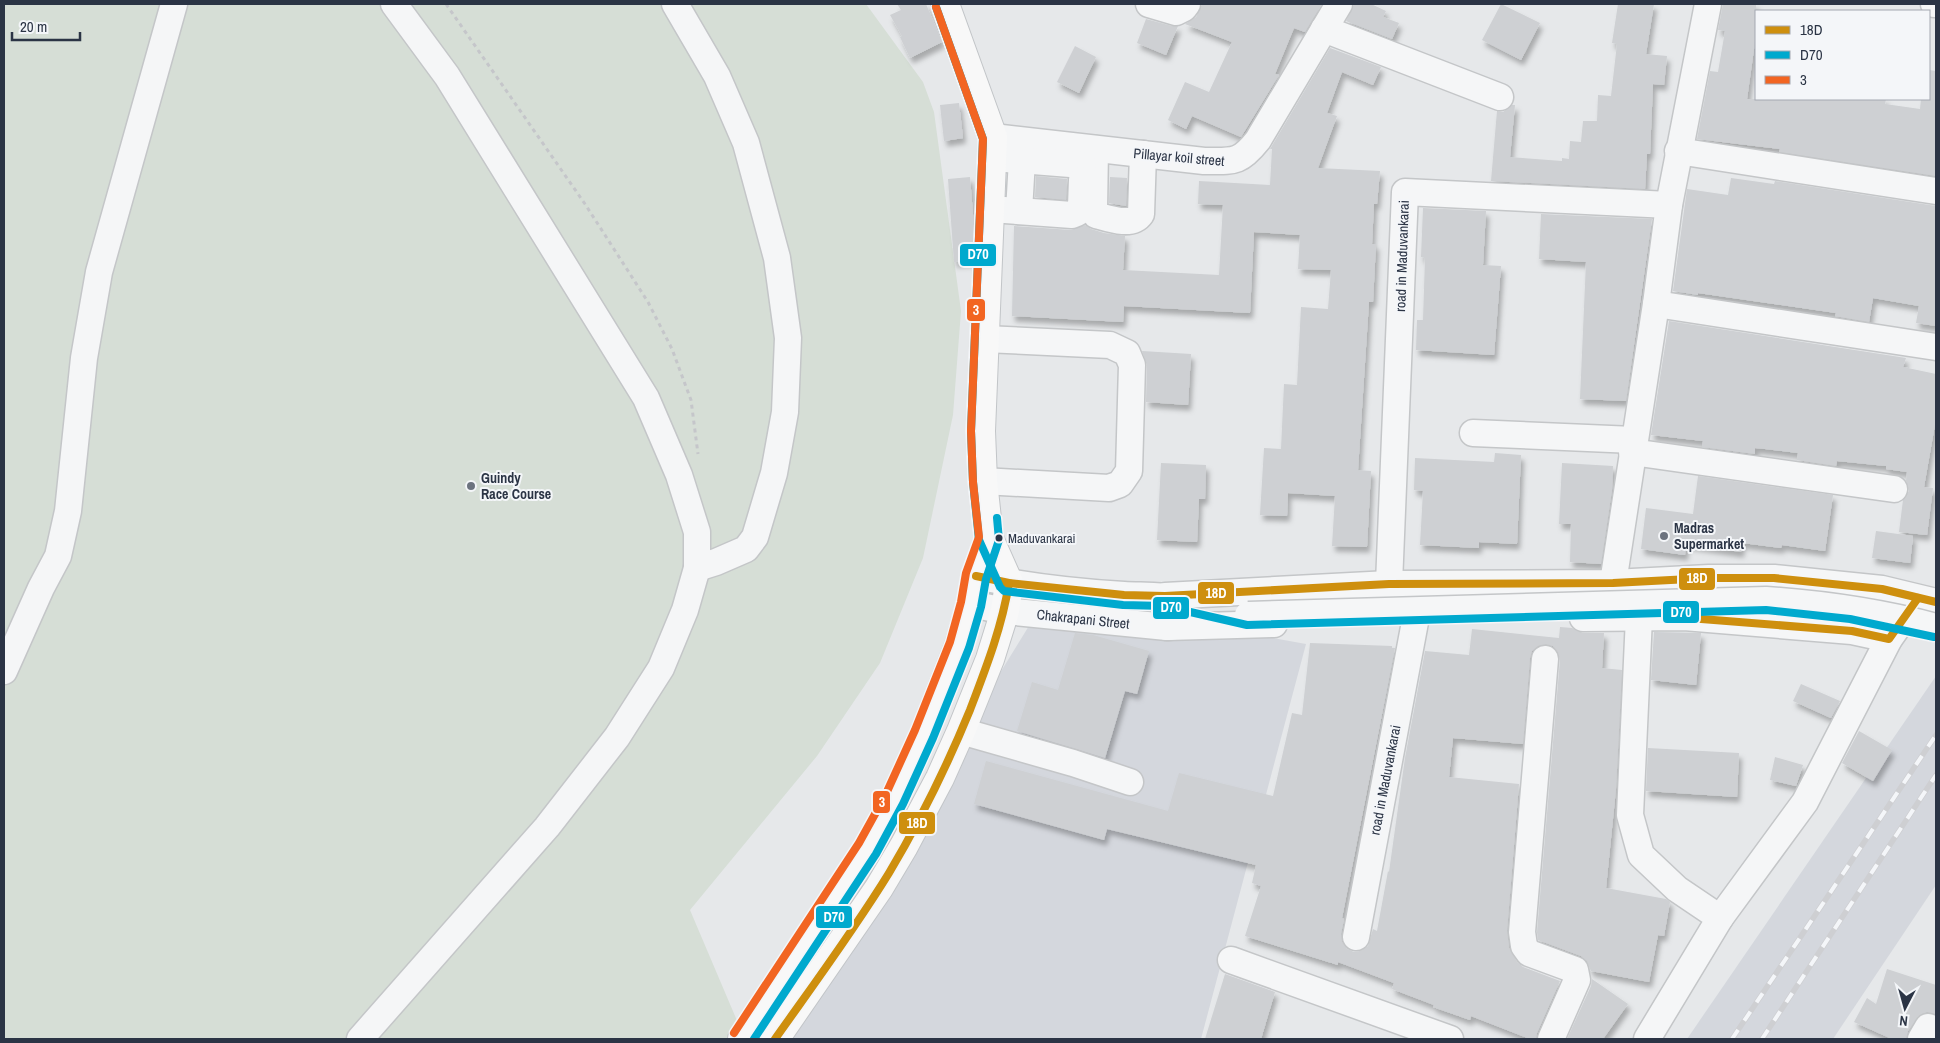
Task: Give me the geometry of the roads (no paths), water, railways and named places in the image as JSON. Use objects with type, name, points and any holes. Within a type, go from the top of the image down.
[{"type":"main road","points":[[775,1039],[879,888],[940,778],[990,659],[1005,611],[1010,583],[989,538],[983,482],[981,431],[993,147],[946,4]]},
{"type":"main road","points":[[742,1039],[868,848],[894,800],[924,734],[959,645],[971,604],[976,576],[989,538]]},
{"type":"street","points":[[4,671],[41,588],[58,556],[68,511],[84,358],[99,272],[174,4]]},
{"type":"street","points":[[360,1039],[547,827],[617,737],[661,668],[686,610],[697,568],[697,532],[679,475],[646,398],[446,76],[394,4]]},
{"type":"street","points":[[675,4],[717,76],[746,143],[777,258],[788,338],[785,412],[774,473],[755,537],[746,549],[697,568]]},
{"type":"street","points":[[1148,4],[1176,12],[1187,4]]},
{"type":"street","name":"Pillayar koil street","points":[[993,147],[1087,154],[1143,154],[1204,161],[1231,161],[1246,155],[1258,140],[1339,4]]},
{"type":"street","points":[[1613,583],[1656,304],[1669,205],[1708,4]]},
{"type":"street","points":[[1324,29],[1500,97]]},
{"type":"street","points":[[993,147],[1022,160],[1087,154]]},
{"type":"street","points":[[1678,151],[1936,191]]},
{"type":"street","points":[[1087,154],[1096,216],[1132,222],[1138,219],[1141,214],[1143,154]]},
{"type":"street","points":[[991,209],[1077,214],[1081,206],[1087,154]]},
{"type":"street","points":[[1020,211],[1022,160]]},
{"type":"street","name":"road in Maduvankarai","points":[[1389,584],[1405,192],[1669,205]]},
{"type":"street","points":[[1656,304],[1936,347]]},
{"type":"street","points":[[983,482],[1100,488],[1109,488],[1120,484],[1129,471],[1132,365],[1127,353],[1110,345],[985,339]]},
{"type":"street","points":[[1474,433],[1633,446],[1894,489]]},
{"type":"street","name":"Chakrapani Street","points":[[976,576],[1010,583],[1124,595],[1165,596],[1248,615]]},
{"type":"street","points":[[1165,596],[1389,584],[1613,583],[1709,578],[1774,578],[1882,589],[1927,600]]},
{"type":"street","points":[[1248,615],[1766,600],[1824,604],[1906,619],[1936,627]]},
{"type":"street","points":[[1648,1039],[1720,918],[1805,802],[1889,639],[1927,600]]},
{"type":"street","name":"Chakrapani Street","points":[[971,604],[1005,611],[1166,627],[1248,615]]},
{"type":"street","points":[[1639,617],[1630,816],[1641,855],[1677,889],[1720,918]]},
{"type":"street","points":[[1166,627],[1684,617],[1852,631],[1889,639]]},
{"type":"street","name":"road in Maduvankarai","points":[[1356,937],[1415,622]]},
{"type":"street","points":[[1545,658],[1522,932],[1524,946],[1529,953],[1575,970],[1577,980],[1551,1039]]},
{"type":"street","points":[[961,731],[1073,763],[1130,782]]},
{"type":"street","points":[[1231,960],[1450,1039]]},
{"type":"street","points":[[1921,1039],[1928,1027],[1936,1030]]},
{"type":"railway","points":[[1732,1039],[1936,735]]},
{"type":"railway","points":[[1762,1039],[1936,775]]},
{"type":"place","name":"Guindy Race Course","points":[[471,486]]},
{"type":"place","name":"Madras Supermarket","points":[[1664,536]]},
{"type":"place","name":"Maduvankarai","points":[[999,538]]}]
